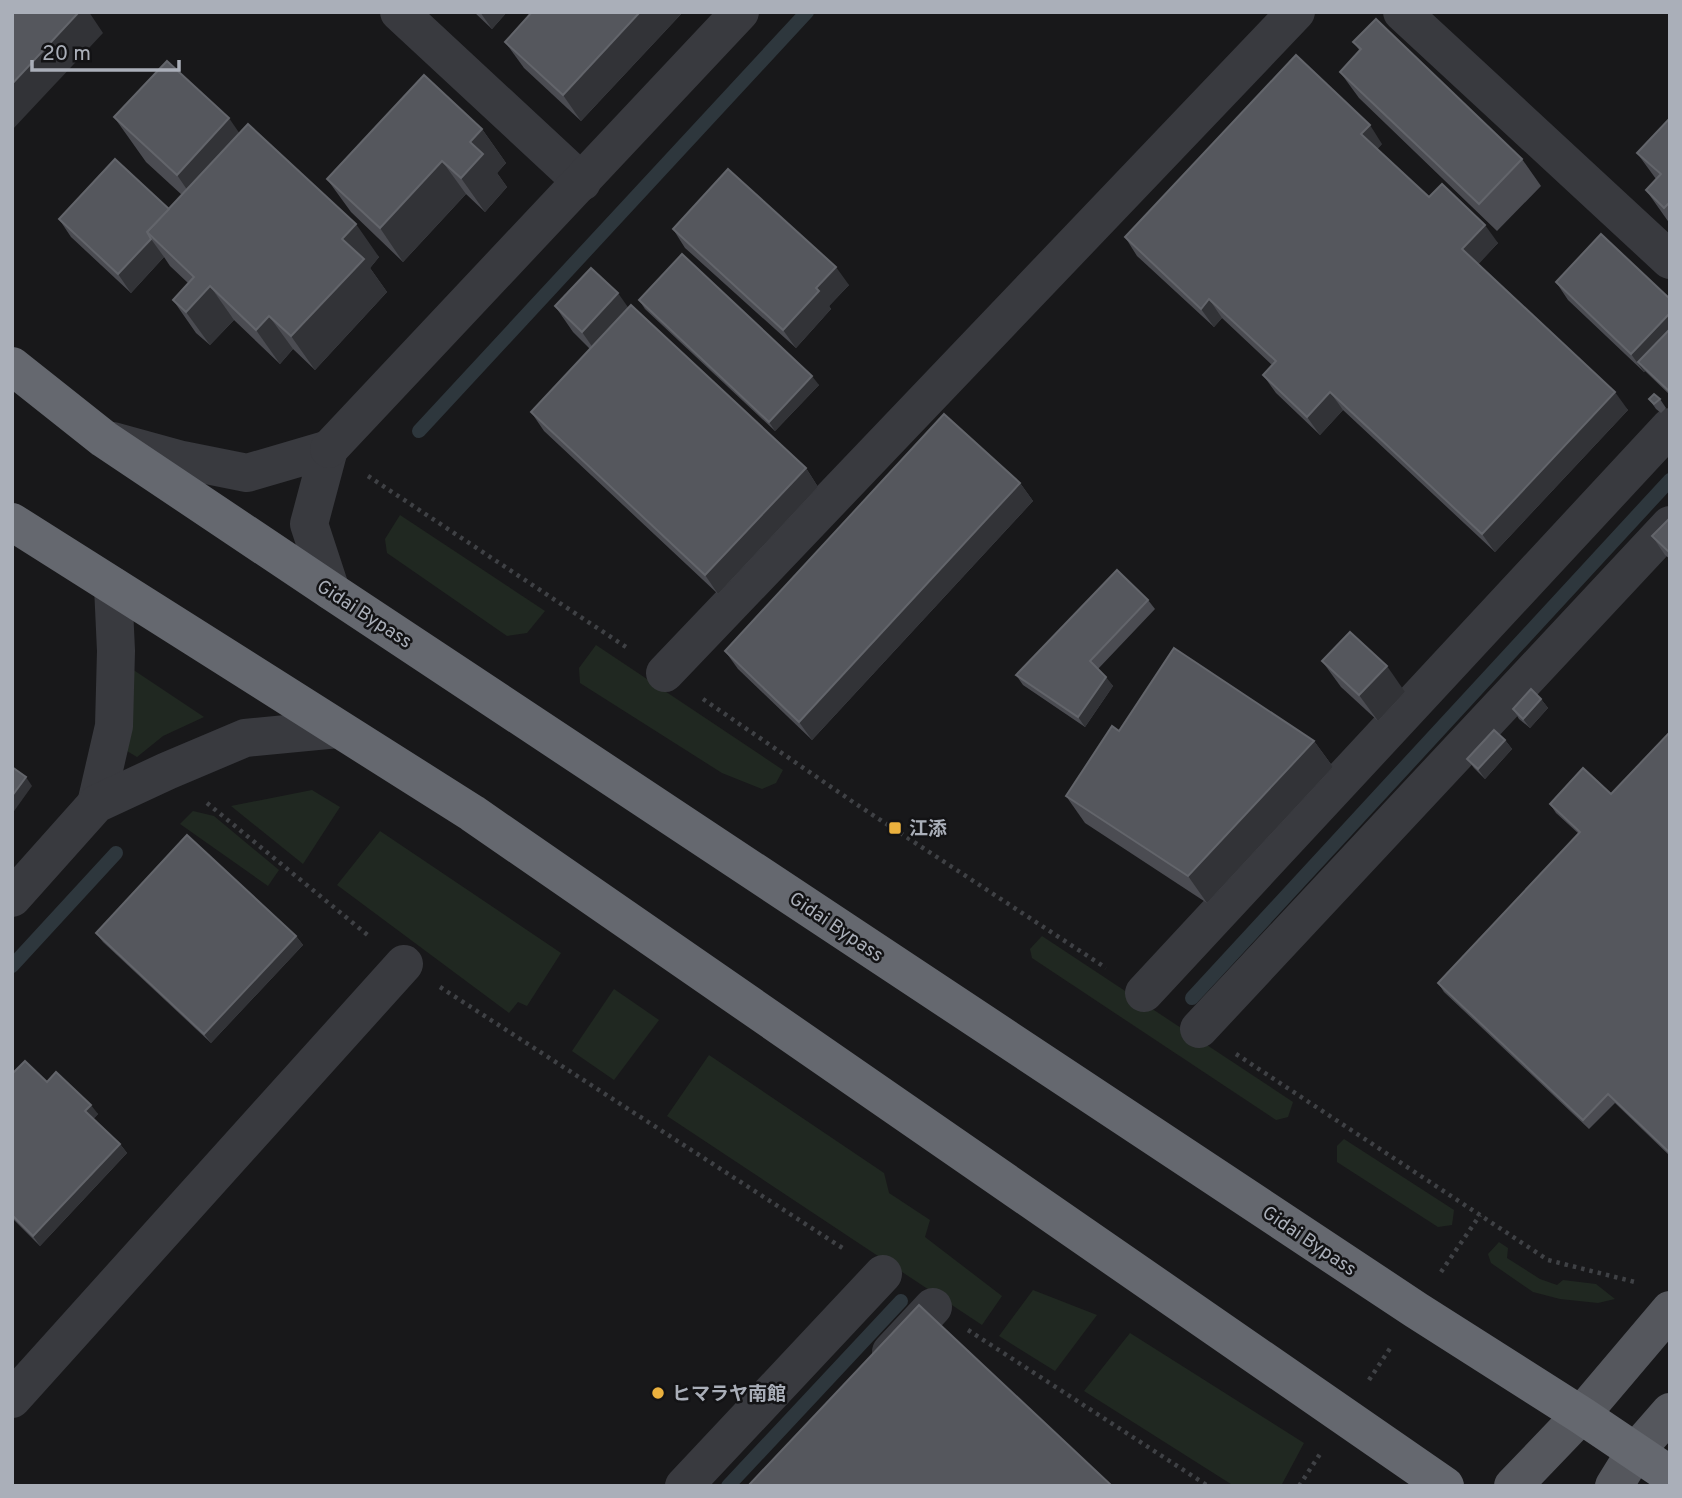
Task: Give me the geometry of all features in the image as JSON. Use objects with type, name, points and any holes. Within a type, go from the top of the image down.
[{"type":"highway","name":"Gidai Bypass","points":[[12,366],[104,439],[331,591],[1416,1310],[1670,1475]]},
{"type":"highway","points":[[12,522],[484,820],[1445,1486]]},
{"type":"main road","points":[[1513,1486],[1581,1415],[1670,1310]]},
{"type":"main road","points":[[1614,1486],[1635,1452],[1670,1412]]},
{"type":"street","points":[[399,12],[582,182]]},
{"type":"street","points":[[331,591],[309,524],[329,450],[740,12]]},
{"type":"street","points":[[665,673],[1296,12]]},
{"type":"street","points":[[1402,12],[1670,260]]},
{"type":"street","points":[[1144,993],[1670,428]]},
{"type":"street","points":[[104,439],[182,460],[247,473],[329,450]]},
{"type":"street","points":[[1199,1029],[1670,525]]},
{"type":"street","points":[[96,804],[114,726],[116,651],[113,586]]},
{"type":"street","points":[[12,898],[96,804],[245,738],[338,729]]},
{"type":"street","points":[[12,1399],[404,964]]},
{"type":"street","points":[[684,1486],[883,1274]]},
{"type":"street","points":[[868,1377],[933,1307]]},
{"type":"path","points":[[329,450],[665,673],[856,804],[1144,993]]},
{"type":"path","points":[[155,777],[203,800],[404,964],[883,1274]]},
{"type":"path","points":[[1199,1029],[1548,1259],[1631,1280],[1641,1287]]},
{"type":"path","points":[[933,1307],[1208,1486]]},
{"type":"shaded area","points":[[400,515],[545,611],[527,633],[507,636],[387,553],[385,539]]},
{"type":"shaded area","points":[[596,645],[783,770],[776,783],[762,789],[722,773],[580,683],[579,668]]},
{"type":"shaded area","points":[[129,667],[204,717],[163,736],[137,757],[117,745]]},
{"type":"shaded area","points":[[312,790],[340,807],[303,864],[231,806]]},
{"type":"shaded area","points":[[193,811],[214,816],[279,870],[268,886],[180,824]]},
{"type":"shaded area","points":[[380,831],[561,953],[527,1006],[518,1002],[509,1013],[337,885]]},
{"type":"shaded area","points":[[1042,936],[1293,1102],[1288,1117],[1276,1120],[1032,958],[1030,949]]},
{"type":"shaded area","points":[[614,989],[659,1020],[614,1080],[572,1051]]},
{"type":"shaded area","points":[[709,1055],[884,1173],[889,1193],[930,1220],[925,1237],[1002,1296],[982,1325],[667,1116]]},
{"type":"shaded area","points":[[1344,1139],[1454,1210],[1452,1225],[1438,1227],[1337,1162],[1337,1146]]},
{"type":"shaded area","points":[[1499,1242],[1508,1248],[1507,1258],[1540,1279],[1557,1285],[1563,1280],[1596,1284],[1615,1299],[1598,1303],[1560,1299],[1533,1292],[1491,1263],[1488,1254]]},
{"type":"shaded area","points":[[1033,1290],[1097,1315],[1055,1371],[999,1336]]},
{"type":"shaded area","points":[[1130,1333],[1304,1443],[1281,1486],[1234,1486],[1084,1391]]},
{"type":"building","points":[[12,12],[79,12],[12,84]]},
{"type":"building","points":[[532,12],[640,12],[563,95],[505,42]]},
{"type":"building","points":[[1376,19],[1522,159],[1479,204],[1340,72],[1361,49],[1353,42]]},
{"type":"building","points":[[1296,55],[1370,125],[1361,134],[1429,197],[1442,184],[1485,225],[1462,249],[1615,392],[1482,534],[1330,392],[1307,417],[1263,375],[1276,361],[1209,299],[1201,309],[1125,237]]},
{"type":"building","points":[[167,61],[229,118],[177,175],[114,117]]},
{"type":"building","points":[[424,75],[482,129],[470,142],[483,154],[461,178],[442,161],[380,228],[327,179]]},
{"type":"building","points":[[1670,118],[1670,202],[1664,208],[1646,190],[1661,174],[1637,153]]},
{"type":"building","points":[[248,124],[356,224],[342,239],[364,259],[291,336],[269,316],[256,330],[210,286],[186,312],[173,300],[194,277],[147,232]]},
{"type":"building","points":[[115,159],[169,209],[147,232],[151,239],[118,274],[59,219]]},
{"type":"building","points":[[728,169],[836,267],[816,288],[819,291],[783,330],[673,229]]},
{"type":"building","points":[[1601,234],[1670,299],[1670,313],[1631,354],[1556,282]]},
{"type":"building","points":[[682,254],[812,376],[769,422],[639,300]]},
{"type":"building","points":[[591,268],[618,293],[582,332],[555,306]]},
{"type":"building","points":[[631,305],[806,468],[705,575],[531,412]]},
{"type":"building","points":[[1670,329],[1670,392],[1638,362]]},
{"type":"building","points":[[1654,394],[1660,399],[1654,404],[1649,399]]},
{"type":"building","points":[[944,414],[1020,483],[799,722],[725,651]]},
{"type":"building","points":[[1670,518],[1670,553],[1652,536]]},
{"type":"building","points":[[1117,570],[1148,600],[1090,661],[1106,677],[1078,717],[1016,675]]},
{"type":"building","points":[[1350,632],[1387,666],[1359,695],[1322,661]]},
{"type":"building","points":[[1174,648],[1314,741],[1188,876],[1066,796],[1112,726],[1119,731]]},
{"type":"building","points":[[1531,689],[1541,699],[1523,719],[1513,709]]},
{"type":"building","points":[[1494,730],[1505,740],[1478,769],[1467,759]]},
{"type":"building","points":[[1670,732],[1670,1153],[1608,1094],[1583,1120],[1438,983],[1580,832],[1550,804],[1583,768],[1611,794]]},
{"type":"building","points":[[12,767],[26,777],[12,796]]},
{"type":"building","points":[[187,835],[296,936],[204,1034],[96,933]]},
{"type":"building","points":[[25,1061],[47,1082],[56,1072],[91,1105],[85,1111],[120,1144],[33,1236],[12,1215],[12,1074]]},
{"type":"building","points":[[919,1305],[1112,1486],[748,1486]]},
{"type":"waterway","points":[[419,431],[807,12]]},
{"type":"waterway","points":[[1192,998],[1670,480]]},
{"type":"waterway","points":[[12,966],[116,853]]},
{"type":"waterway","points":[[728,1486],[901,1301]]},
{"type":"place","name":"江添","points":[[895,828]]},
{"type":"place","name":"ヒマラヤ南館","points":[[658,1393]]}]
